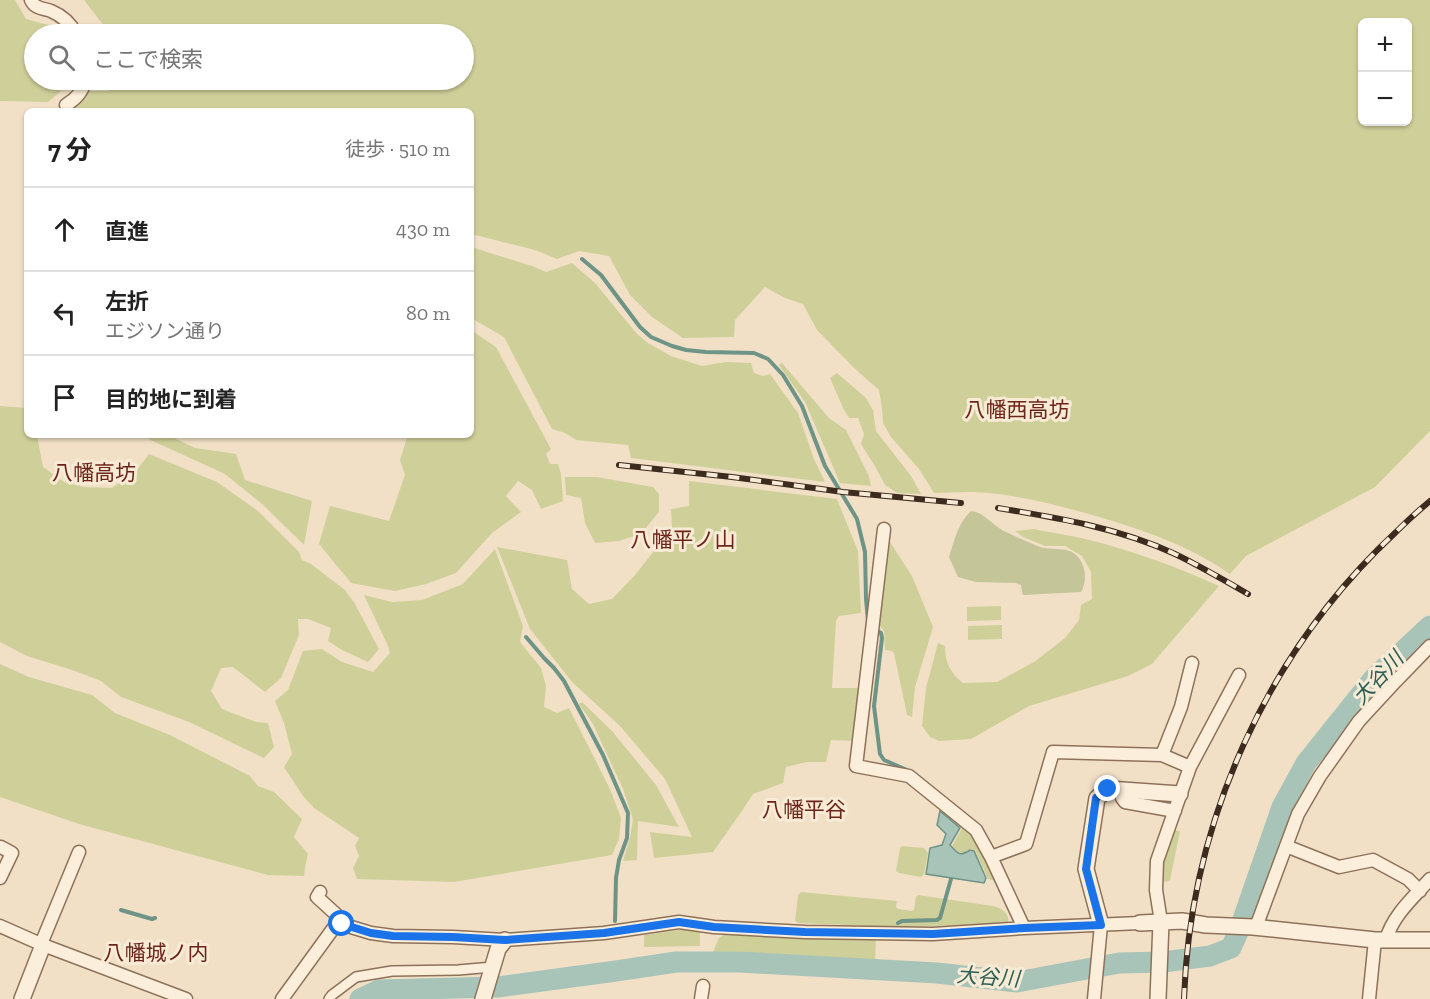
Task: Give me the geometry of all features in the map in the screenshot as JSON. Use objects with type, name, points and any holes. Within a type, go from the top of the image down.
[{"type":"street","points":[[31,0],[36,7],[60,15],[69,24]]},
{"type":"street","points":[[66,105],[82,90]]},
{"type":"street","points":[[884,530],[856,766],[909,776],[976,830],[992,857],[1024,928]]},
{"type":"street","points":[[1253,927],[1298,814],[1320,776],[1359,721],[1430,646]]},
{"type":"street","points":[[1162,755],[1181,707],[1192,663]]},
{"type":"street","points":[[1158,994],[1161,922],[1156,890],[1157,861],[1191,767],[1239,675]]},
{"type":"street","points":[[992,857],[1026,844],[1053,752],[1162,755],[1191,767]]},
{"type":"street","points":[[1094,995],[1101,925],[1086,869],[1096,798],[1108,789],[1180,794]]},
{"type":"street","points":[[1124,789],[1122,798],[1125,802],[1175,811]]},
{"type":"street","points":[[1286,846],[1339,867],[1373,860],[1408,879],[1420,891]]},
{"type":"street","points":[[0,878],[12,854],[1,847]]},
{"type":"street","points":[[22,999],[79,852]]},
{"type":"street","points":[[1369,999],[1381,940],[1394,920],[1430,879]]},
{"type":"street","points":[[320,892],[317,897],[339,918],[342,924]]},
{"type":"street","points":[[282,999],[335,926],[342,924],[371,933],[393,936],[505,940],[604,933],[679,922],[714,927],[805,932],[933,934],[1182,921],[1381,940],[1427,941]]},
{"type":"street","points":[[0,926],[186,999]]},
{"type":"street","points":[[483,999],[498,949],[505,940]]},
{"type":"street","points":[[329,999],[356,977],[392,971],[492,970]]},
{"type":"street","points":[[701,999],[703,986]]},
{"type":"green space","points":[[0,0],[15,0],[26,19],[45,24],[24,24],[24,90],[62,90],[48,102],[0,101]]},
{"type":"green space","points":[[84,0],[1430,0],[1430,431],[1375,487],[1246,556],[1230,574],[1199,555],[1166,540],[1083,512],[1003,495],[975,492],[934,493],[919,469],[891,437],[883,423],[879,390],[817,330],[803,304],[785,298],[765,287],[735,320],[734,337],[683,338],[652,317],[630,295],[609,256],[579,251],[557,259],[535,250],[474,235],[474,108],[72,108],[83,101],[87,91],[474,90],[474,24],[103,24]]},
{"type":"green space","points":[[474,248],[546,272],[572,263],[595,283],[637,334],[671,356],[702,366],[726,362],[751,363],[754,373],[763,376],[770,374],[798,413],[814,459],[825,482],[631,458],[628,445],[576,440],[552,429],[504,337],[474,320]]},
{"type":"green space","points":[[474,332],[496,347],[551,449],[546,454],[550,464],[558,464],[563,501],[541,509],[532,490],[518,481],[506,496],[521,512],[492,533],[456,573],[426,584],[395,591],[351,583],[319,544],[330,506],[389,521],[405,475],[400,460],[407,438],[474,438]]},
{"type":"green space","points":[[782,363],[829,418],[846,430],[869,476],[871,486],[840,483],[805,402],[779,365]]},
{"type":"green space","points":[[837,373],[866,398],[873,410],[876,431],[911,476],[921,494],[897,493],[885,485],[861,444],[864,434],[858,418],[849,418],[830,378]]},
{"type":"green space","points":[[0,406],[24,408],[24,438],[38,438],[43,467],[64,482],[84,487],[112,488],[136,471],[149,454],[217,482],[258,511],[299,552],[302,560],[311,564],[345,590],[379,649],[368,662],[328,641],[331,628],[308,619],[298,619],[299,635],[281,678],[265,692],[233,667],[221,668],[211,691],[222,709],[256,722],[268,723],[274,747],[264,758],[189,722],[121,697],[101,681],[27,656],[0,642]]},
{"type":"green space","points":[[146,438],[174,438],[195,448],[236,454],[245,480],[312,501],[304,545],[262,504],[225,474]]},
{"type":"green space","points":[[565,477],[597,477],[653,487],[659,494],[659,512],[641,534],[619,541],[595,543],[585,523],[581,498],[566,495]]},
{"type":"green space","points":[[689,481],[837,499],[858,551],[861,613],[839,616],[836,621],[832,688],[861,688],[855,741],[831,740],[826,762],[807,762],[786,767],[783,783],[753,794],[713,852],[654,858],[650,832],[692,837],[665,779],[620,726],[573,683],[530,629],[497,547],[567,560],[572,589],[589,604],[612,599],[654,551],[673,547],[671,509],[689,506]]},
{"type":"green space","points":[[971,511],[984,516],[1002,530],[1030,543],[1075,554],[1084,571],[1085,579],[1081,592],[1023,595],[1021,585],[1016,583],[976,582],[958,577],[949,557],[960,526]]},
{"type":"green space","points":[[1034,529],[1082,538],[1122,549],[1219,586],[1152,664],[1128,676],[1029,706],[971,739],[939,741],[930,737],[922,726],[926,688],[938,643],[945,646],[949,667],[963,683],[997,682],[1034,662],[1065,638],[1079,620],[1081,605],[1092,599],[1091,572],[1082,556],[1065,546],[1045,546],[1015,531]]},
{"type":"green space","points":[[890,542],[912,576],[933,627],[915,687],[912,717],[907,715],[894,653],[885,650],[884,631],[879,625]]},
{"type":"green space","points":[[495,549],[523,626],[520,642],[541,668],[546,686],[544,707],[557,713],[569,708],[610,789],[621,818],[619,839],[612,855],[454,882],[357,879],[353,868],[359,856],[355,846],[359,838],[314,808],[284,767],[292,754],[284,723],[275,701],[288,690],[303,651],[322,649],[342,662],[373,672],[390,653],[364,595],[392,602],[422,600],[463,584]]},
{"type":"green space","points":[[1001,606],[1001,620],[967,621],[967,607]]},
{"type":"green space","points":[[1002,625],[1002,639],[968,640],[968,626]]},
{"type":"green space","points":[[0,664],[29,677],[92,695],[115,713],[170,735],[250,776],[258,786],[274,792],[302,819],[294,837],[308,854],[304,876],[268,875],[79,824],[0,797]]},
{"type":"green space","points":[[582,702],[612,731],[656,785],[679,827],[638,821],[637,860],[623,861],[633,820],[623,789],[593,724],[579,704]]},
{"type":"green space","points":[[962,828],[965,828],[974,838],[997,879],[996,881],[988,879],[975,850],[970,849],[962,854],[952,846]]},
{"type":"green space","points":[[1174,830],[1180,831],[1170,880],[1166,882],[1161,879],[1164,859]]},
{"type":"green space","points":[[902,846],[924,848],[928,853],[924,874],[921,877],[896,871]]},
{"type":"green space","points":[[801,892],[897,901],[898,909],[912,911],[918,895],[996,907],[1006,914],[1008,922],[893,927],[798,923],[795,921],[798,895]]},
{"type":"green space","points":[[687,929],[700,932],[700,946],[644,947],[644,935]]},
{"type":"green space","points":[[729,932],[876,939],[875,962],[712,954],[719,938]]},
{"type":"shaded area","points":[[940,811],[960,828],[950,845],[959,854],[974,851],[986,878],[984,883],[926,874],[930,848],[942,845],[946,834],[937,825]]},
{"type":"waterway","points":[[582,259],[601,275],[640,327],[651,337],[686,350],[754,353],[768,359],[783,375],[802,406],[825,466],[857,519],[865,552],[868,621]]},
{"type":"waterway","name":"大谷川","points":[[360,999],[379,990],[498,987],[676,962],[739,962],[937,973],[1017,982],[1119,963],[1163,962],[1210,956],[1231,948],[1282,807],[1306,763],[1374,678],[1430,626]]},
{"type":"waterway","points":[[876,630],[881,633],[882,638],[874,706],[880,754],[884,760],[907,770]]},
{"type":"waterway","points":[[526,637],[564,681],[603,755],[628,813],[627,838],[619,860],[616,878],[615,921]]},
{"type":"waterway","points":[[898,923],[940,918],[951,879]]},
{"type":"waterway","points":[[121,910],[155,918]]},
{"type":"railway","points":[[619,465],[843,492],[961,503]]},
{"type":"railway","points":[[1184,999],[1190,933],[1202,868],[1220,805],[1244,744],[1274,686],[1309,631],[1350,579],[1430,501]]},
{"type":"railway","points":[[998,508],[1066,520],[1132,537],[1175,554],[1248,594]]},
{"type":"district","name":"八幡西高坊","points":[[1017,410]]},
{"type":"district","name":"八幡高坊","points":[[94,473]]},
{"type":"district","name":"八幡平ノ山","points":[[683,540]]},
{"type":"district","name":"八幡平谷","points":[[804,810]]},
{"type":"district","name":"八幡城ノ内","points":[[156,953]]},
{"type":"route","points":[[342,924],[371,933],[393,936],[505,940],[604,933],[679,922],[714,927],[805,932],[933,934],[1101,925],[1086,869],[1096,798],[1108,789]]}]
